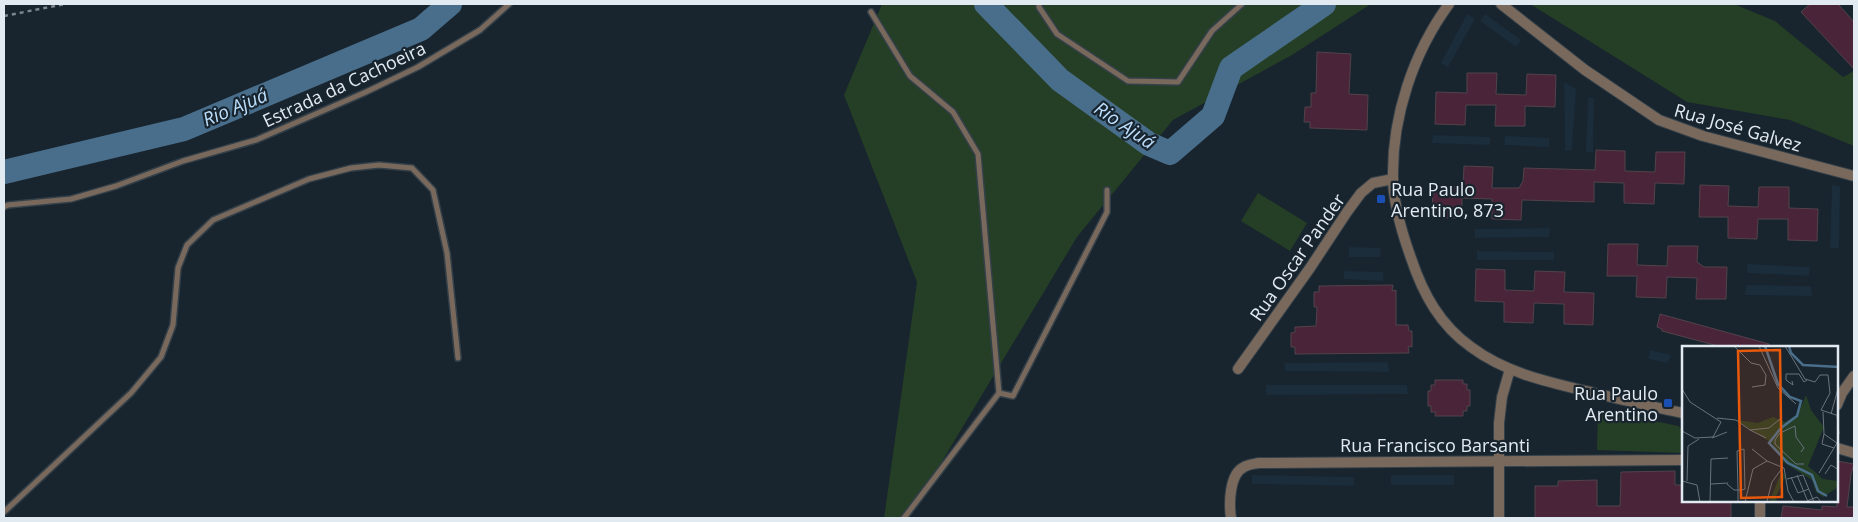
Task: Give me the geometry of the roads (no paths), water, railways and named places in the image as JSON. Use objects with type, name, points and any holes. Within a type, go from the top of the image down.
[{"type":"street","points":[[1449,4],[1425,44],[1406,92],[1398,124],[1393,179],[1399,219],[1420,285],[1443,322],[1457,336],[1472,348],[1510,369],[1559,384],[1682,413]]},
{"type":"street","name":"Rua José Galvez","points":[[1501,4],[1585,70],[1659,120],[1703,136],[1854,176]]},
{"type":"street","name":"Rua Oscar Pander","points":[[1238,369],[1361,193],[1372,183],[1393,179]]},
{"type":"street","points":[[1499,518],[1498,461],[1500,410],[1510,369]]},
{"type":"street","points":[[1838,403],[1842,393],[1854,376]]},
{"type":"street","points":[[1838,448],[1854,453]]},
{"type":"street","name":"Rua Francisco Barsanti","points":[[1230,518],[1235,478],[1238,471],[1251,464],[1682,460]]},
{"type":"street","points":[[1760,502],[1760,518]]},
{"type":"lane","name":"Estrada da Cachoeira","points":[[4,207],[80,196],[116,186],[182,161],[256,140],[418,67],[480,30],[509,4]]},
{"type":"lane","points":[[1039,4],[1039,7],[1057,34],[1128,81],[1178,82],[1212,31],[1242,4]]},
{"type":"lane","points":[[871,12],[910,76],[953,112],[978,154],[999,393],[904,518]]},
{"type":"lane","points":[[4,512],[131,393],[162,357],[173,325],[178,268],[186,245],[213,220],[309,179],[361,167],[379,165],[412,168],[433,190],[447,253],[458,358]]},
{"type":"lane","points":[[999,393],[1013,396],[1107,212],[1107,190]]},
{"type":"waterway","name":"Rio Ajuá","points":[[4,172],[184,129],[421,29],[450,4]]},
{"type":"waterway","name":"Rio Ajuá","points":[[986,4],[1060,80],[1149,144],[1170,153],[1213,116],[1231,68],[1324,4]]},
{"type":"place","name":"Rua Paulo Arentino, 873","points":[[1381,199]]},
{"type":"place","name":"Rua Paulo Arentino","points":[[1668,403]]}]
